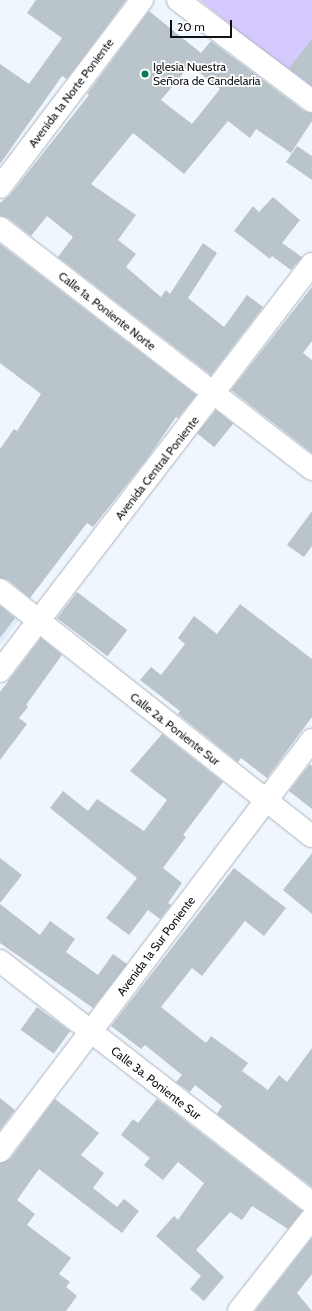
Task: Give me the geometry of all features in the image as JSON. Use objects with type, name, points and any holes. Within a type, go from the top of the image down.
[{"type":"street","name":"Avenida 1a Norte Poniente","points":[[0,186],[142,0]]},
{"type":"street","points":[[178,0],[312,101]]},
{"type":"street","name":"Calle 1a. Poniente Norte","points":[[0,228],[312,469]]},
{"type":"street","name":"Avenida Central Poniente","points":[[0,671],[312,264]]},
{"type":"street","name":"Calle 2a. Poniente Sur","points":[[0,590],[312,836]]},
{"type":"street","name":"Avenida 1a Sur Poniente","points":[[0,1151],[312,740]]},
{"type":"street","name":"Calle 3a. Poniente Sur","points":[[0,961],[312,1203]]},
{"type":"street","points":[[239,1311],[312,1218]]},
{"type":"shaded area","points":[[200,0],[312,0],[312,92]]},
{"type":"shaded area","points":[[0,601],[21,617],[0,645]]},
{"type":"building","points":[[36,0],[126,0],[67,79],[62,76],[0,164],[0,64],[29,84],[62,38],[27,13]]},
{"type":"building","points":[[149,11],[201,53],[211,41],[304,111],[312,113],[312,121],[291,153],[256,129],[250,138],[228,121],[184,174],[133,133],[91,184],[136,215],[118,240],[136,254],[126,267],[161,297],[166,290],[170,294],[203,243],[217,253],[188,298],[224,327],[247,295],[263,307],[211,375],[58,257],[73,237],[47,216],[31,236],[8,218],[0,216],[0,203],[10,195],[89,95],[87,94]],"holes":[[[190,65],[220,89],[192,124],[161,100]]]},
{"type":"building","points":[[312,39],[312,85],[289,68]]},
{"type":"building","points":[[297,146],[312,156],[312,180],[286,162]]},
{"type":"building","points":[[273,197],[300,220],[282,243],[302,257],[291,270],[272,256],[270,259],[234,231],[253,206],[259,212]]},
{"type":"building","points":[[0,244],[196,395],[178,418],[176,417],[147,459],[93,527],[87,523],[30,598],[8,580],[0,578],[0,449],[14,429],[17,431],[41,394],[0,363]]},
{"type":"building","points":[[312,287],[312,341],[303,353],[312,360],[312,453],[231,390]]},
{"type":"building","points":[[216,410],[233,424],[214,447],[197,433]]},
{"type":"building","points":[[312,511],[312,546],[304,557],[287,545]]},
{"type":"building","points":[[77,592],[127,630],[107,656],[57,618]]},
{"type":"building","points":[[240,604],[312,659],[312,717],[267,778],[241,758],[238,762],[178,714],[180,711],[140,680],[151,667],[161,675],[185,644],[178,638],[194,616],[217,634]]},
{"type":"building","points":[[0,606],[15,618],[0,638]]},
{"type":"building","points":[[41,638],[62,655],[26,705],[28,707],[19,718],[27,724],[0,760],[0,692]]},
{"type":"building","points":[[162,734],[223,782],[183,835],[186,837],[163,868],[182,883],[168,903],[171,905],[160,919],[148,910],[129,935],[106,918],[137,878],[50,808],[63,791],[88,811],[97,799],[144,831],[167,800],[130,771]]},
{"type":"building","points":[[310,764],[312,766],[312,809],[289,791]]},
{"type":"building","points":[[312,853],[312,914],[283,890]]},
{"type":"building","points":[[0,858],[22,875],[0,903]]},
{"type":"building","points":[[234,868],[286,908],[264,936],[245,921],[202,976],[192,968],[161,1007],[206,1043],[211,1036],[248,1063],[242,1071],[268,1090],[279,1075],[287,1082],[312,1048],[312,1187],[217,1114],[222,1106],[195,1085],[190,1092],[176,1082],[182,1075],[145,1045],[141,1049],[111,1026]]},
{"type":"building","points":[[0,904],[40,935],[50,921],[75,939],[66,952],[98,975],[113,954],[127,964],[93,1008],[0,943]]},
{"type":"building","points":[[37,1007],[70,1031],[54,1054],[21,1030]]},
{"type":"building","points":[[0,1098],[15,1110],[0,1130]]},
{"type":"building","points":[[55,1099],[99,1133],[81,1155],[104,1173],[93,1188],[117,1207],[124,1199],[139,1211],[122,1233],[39,1169],[17,1200],[35,1214],[27,1225],[71,1258],[59,1274],[70,1282],[66,1287],[77,1296],[66,1311],[0,1311],[0,1163],[10,1159]]},
{"type":"building","points":[[157,1099],[302,1211],[288,1229],[252,1206],[242,1220],[230,1212],[196,1250],[224,1277],[204,1301],[190,1289],[201,1276],[156,1236],[174,1216],[178,1220],[204,1183],[178,1162],[163,1180],[144,1165],[150,1158],[121,1135],[133,1119],[138,1123]]},
{"type":"building","points":[[312,1238],[312,1274],[297,1293],[312,1311],[255,1311]]},
{"type":"place","name":"Iglesia Nuestra Señora de Candelaria","points":[[145,74]]}]
